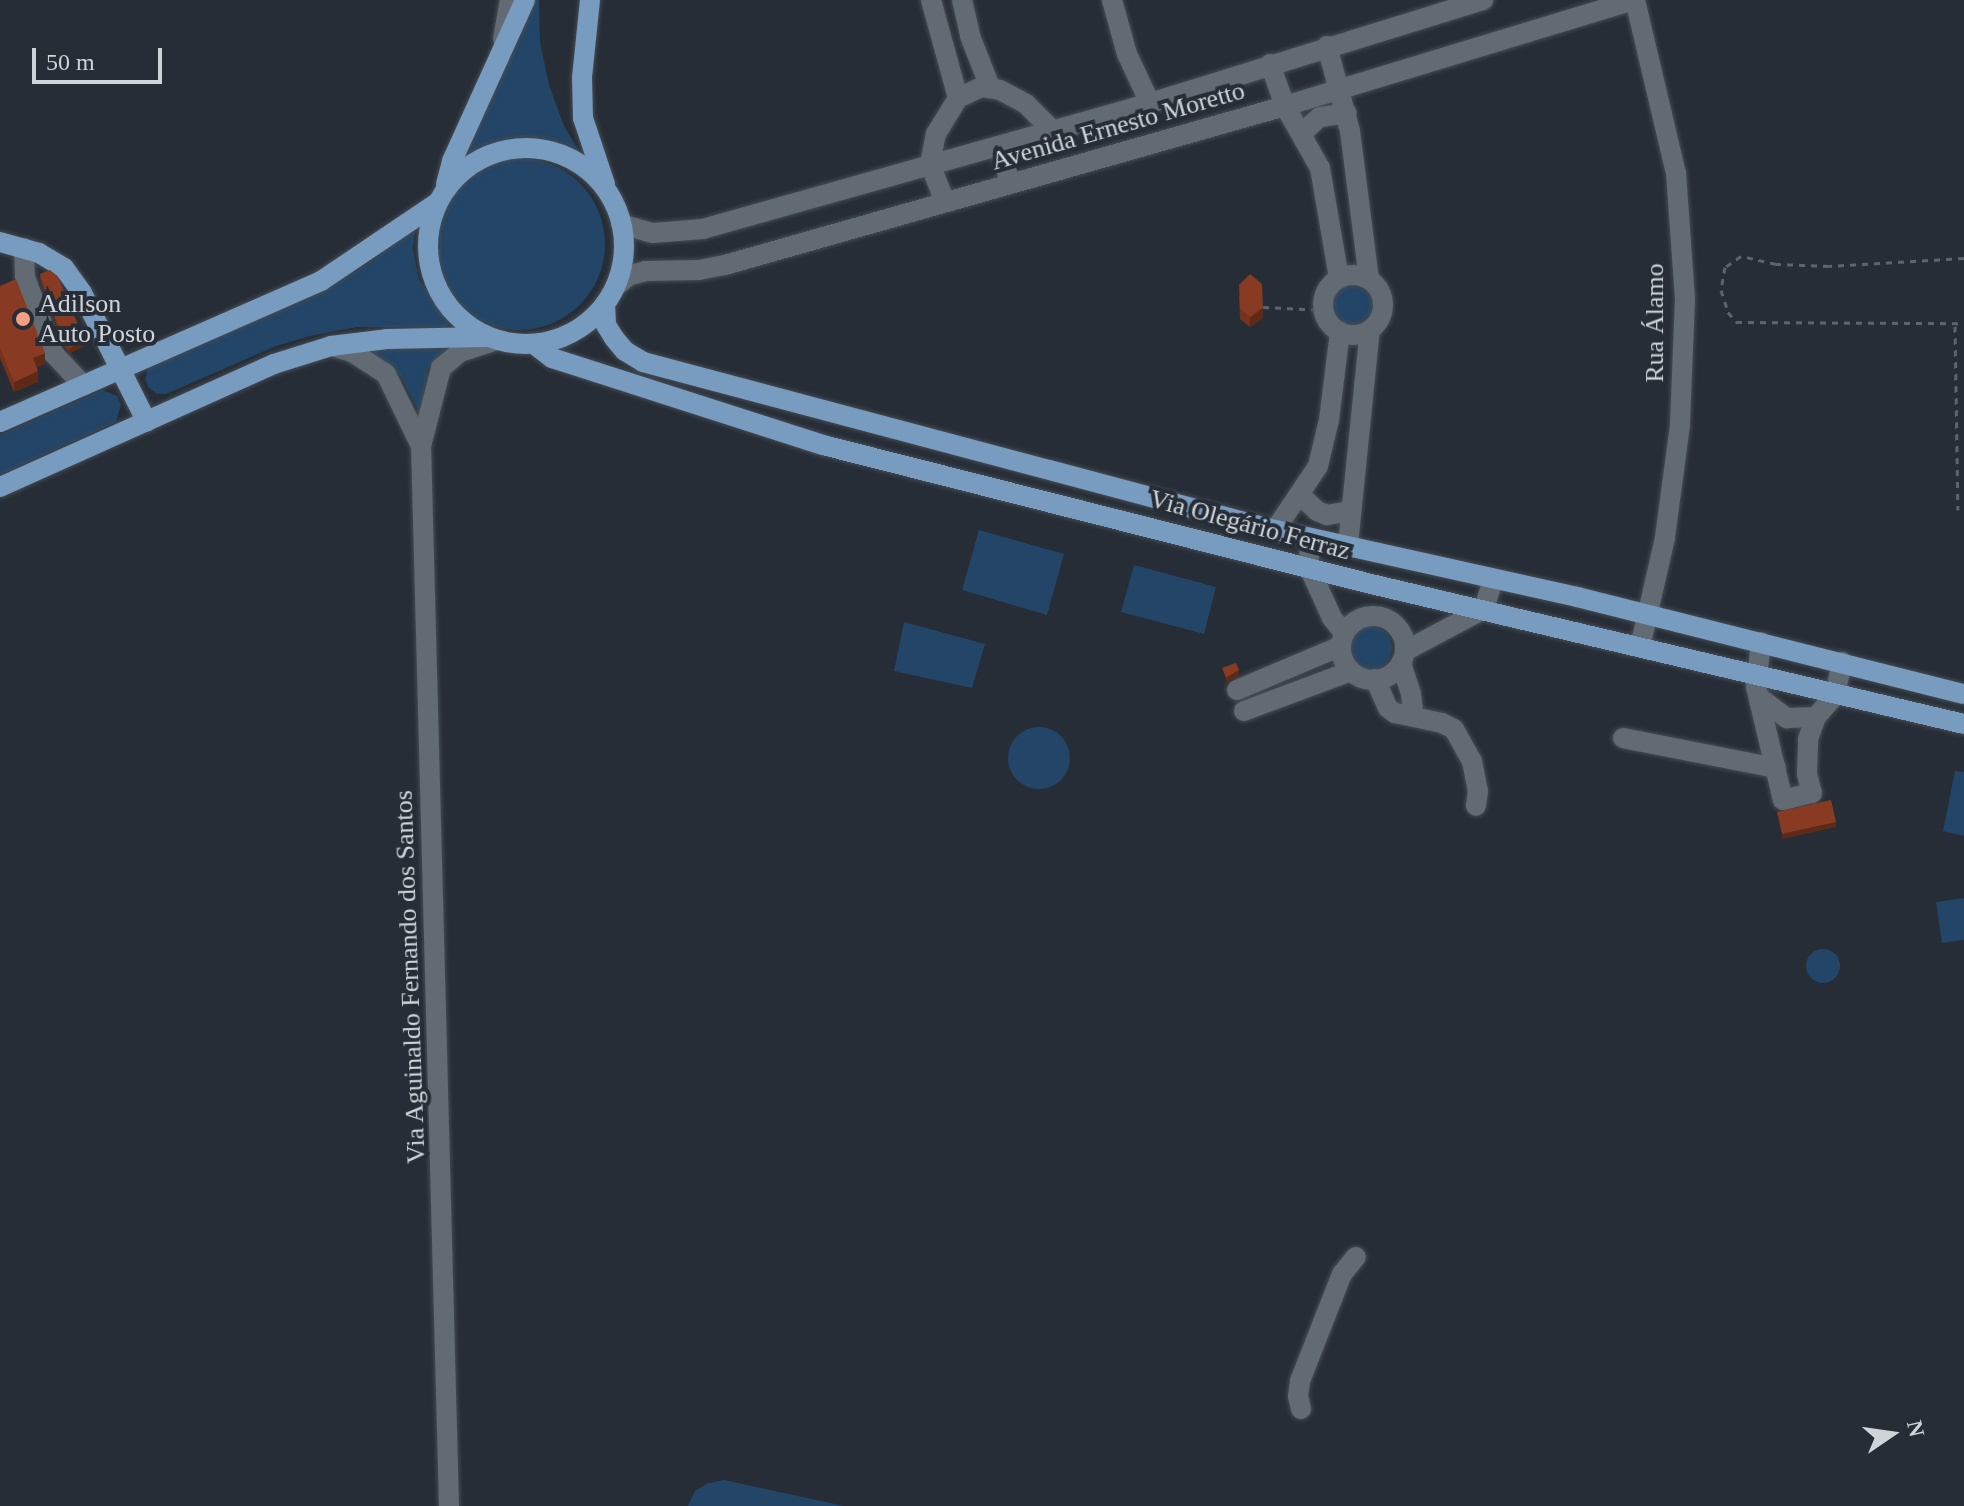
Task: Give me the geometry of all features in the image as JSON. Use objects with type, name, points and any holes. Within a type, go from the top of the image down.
[{"type":"main road","points":[[492,338],[452,311],[436,285],[428,242],[452,161],[500,49],[525,0]]},
{"type":"main road","points":[[0,487],[274,364],[331,346],[387,339],[492,338],[534,344],[567,336],[588,322],[610,295],[624,248],[621,224],[583,118],[582,77],[590,0]]},
{"type":"main road","points":[[0,422],[321,281],[441,196],[463,170],[489,155],[512,148],[535,148],[573,160],[592,174],[607,192]]},
{"type":"main road","points":[[0,242],[52,258],[64,268],[82,293],[147,422]]},
{"type":"main road","name":"Via Olegário Ferraz","points":[[610,295],[606,325],[625,351],[643,362],[1275,530],[1647,614],[1964,694]]},
{"type":"main road","name":"Via Olegário Ferraz","points":[[534,344],[552,358],[823,445],[1756,676],[1964,724]]},
{"type":"street","points":[[500,49],[510,0]]},
{"type":"street","points":[[931,0],[955,88],[936,134],[930,164],[945,202]]},
{"type":"street","points":[[962,0],[986,77],[1026,104],[1052,130]]},
{"type":"street","points":[[1112,0],[1127,54],[1150,103]]},
{"type":"street","name":"Avenida Ernesto Moretto","points":[[621,224],[653,233],[703,229],[1150,103],[1483,0]]},
{"type":"street","name":"Avenida Ernesto Moretto","points":[[610,295],[628,276],[725,265],[1285,106],[1634,0]]},
{"type":"street","name":"Rua Álamo","points":[[1634,0],[1676,173],[1685,299],[1680,425],[1665,538],[1640,647]]},
{"type":"street","points":[[1327,46],[1347,113],[1369,279]]},
{"type":"street","points":[[1270,64],[1285,106],[1320,168],[1339,278]]},
{"type":"street","points":[[955,88],[986,77]]},
{"type":"street","points":[[1302,133],[1320,117],[1347,113]]},
{"type":"street","points":[[999,146],[1010,183]]},
{"type":"street","points":[[24,248],[25,277],[53,353],[84,386]]},
{"type":"street","points":[[1360,275],[1369,279],[1381,294],[1382,314],[1370,330],[1361,334],[1340,332],[1326,319],[1323,310],[1326,291],[1339,278],[1360,275]]},
{"type":"street","points":[[1348,545],[1370,330]]},
{"type":"street","points":[[1275,530],[1318,466],[1329,420],[1340,332]]},
{"type":"street","name":"Via Aguinaldo Fernando dos Santos","points":[[449,1506],[421,446],[441,368],[460,352],[492,338]]},
{"type":"street","name":"Via Aguinaldo Fernando dos Santos","points":[[331,346],[352,352],[386,374],[421,446]]},
{"type":"street","points":[[1300,495],[1317,511],[1327,515],[1351,511]]},
{"type":"street","points":[[1311,538],[1308,565],[1342,639],[1343,658],[1359,677],[1375,679],[1393,673],[1403,657],[1484,609],[1493,579]]},
{"type":"street","points":[[1237,690],[1342,639],[1364,617],[1377,616],[1398,628],[1414,717]]},
{"type":"street","points":[[1761,642],[1756,676],[1783,800],[1812,793],[1807,774],[1808,739],[1816,717],[1835,695],[1842,662]]},
{"type":"street","points":[[1244,711],[1351,671]]},
{"type":"street","points":[[1375,679],[1388,708],[1454,729],[1464,742],[1478,791],[1476,806]]},
{"type":"street","points":[[1760,698],[1787,718],[1816,717]]},
{"type":"street","points":[[1623,738],[1776,768]]},
{"type":"street","points":[[1301,1409],[1300,1381],[1342,1274],[1356,1257]]},
{"type":"path","points":[[1964,258],[1829,266],[1776,264],[1741,256],[1725,267],[1721,290],[1728,312],[1736,322],[1830,320],[1964,323]]},
{"type":"path","points":[[1263,307],[1323,310]]},
{"type":"path","points":[[1954,325],[1958,510]]},
{"type":"shaded area","points":[[533,0],[539,0],[540,42],[549,85],[564,126],[586,163],[556,146],[522,140],[488,145],[458,162]]},
{"type":"shaded area","points":[[519,158],[552,165],[580,183],[598,211],[605,244],[598,277],[580,305],[552,323],[519,330],[486,323],[458,305],[440,277],[433,244],[440,211],[458,183],[486,165]]},
{"type":"shaded area","points":[[409,227],[415,232],[413,249],[419,280],[446,318],[449,325],[446,328],[357,327],[310,336],[276,346],[166,394],[157,394],[148,387],[145,379],[148,368],[349,275],[378,256]]},
{"type":"shaded area","points":[[1352,283],[1367,289],[1373,304],[1367,319],[1352,325],[1337,319],[1331,304],[1337,289]]},
{"type":"shaded area","points":[[413,347],[447,350],[428,369],[424,408],[419,412],[401,377],[385,361],[365,350]]},
{"type":"shaded area","points":[[102,390],[117,396],[121,404],[116,422],[0,475],[0,435]]},
{"type":"shaded area","points":[[979,530],[1064,554],[1047,615],[962,590]]},
{"type":"shaded area","points":[[1134,565],[1216,587],[1204,634],[1121,612]]},
{"type":"shaded area","points":[[904,622],[985,644],[972,688],[894,671]]},
{"type":"shaded area","points":[[1370,626],[1386,632],[1392,648],[1386,664],[1370,670],[1354,664],[1348,648],[1354,632]]},
{"type":"shaded area","points":[[1039,727],[1061,736],[1070,758],[1061,780],[1039,789],[1017,780],[1008,758],[1017,736]]},
{"type":"shaded area","points":[[1955,771],[1964,772],[1964,836],[1943,831]]},
{"type":"shaded area","points":[[1964,898],[1964,940],[1942,943],[1936,902]]},
{"type":"shaded area","points":[[1823,949],[1835,954],[1840,966],[1835,978],[1823,983],[1811,978],[1806,966],[1811,954]]},
{"type":"shaded area","points":[[724,1480],[844,1506],[688,1506],[695,1491],[706,1484]]},
{"type":"building","points":[[50,270],[58,277],[85,341],[70,348],[64,341],[40,274]]},
{"type":"building","points":[[1250,274],[1262,284],[1263,308],[1250,317],[1240,308],[1239,285]]},
{"type":"building","points":[[16,279],[45,353],[33,358],[38,371],[14,382],[0,348],[0,286]]},
{"type":"building","points":[[1236,663],[1239,670],[1226,678],[1222,668]]},
{"type":"building","points":[[1831,800],[1836,822],[1782,834],[1777,812]]},
{"type":"place","name":"Adilson Auto Posto","points":[[23,319]]}]
